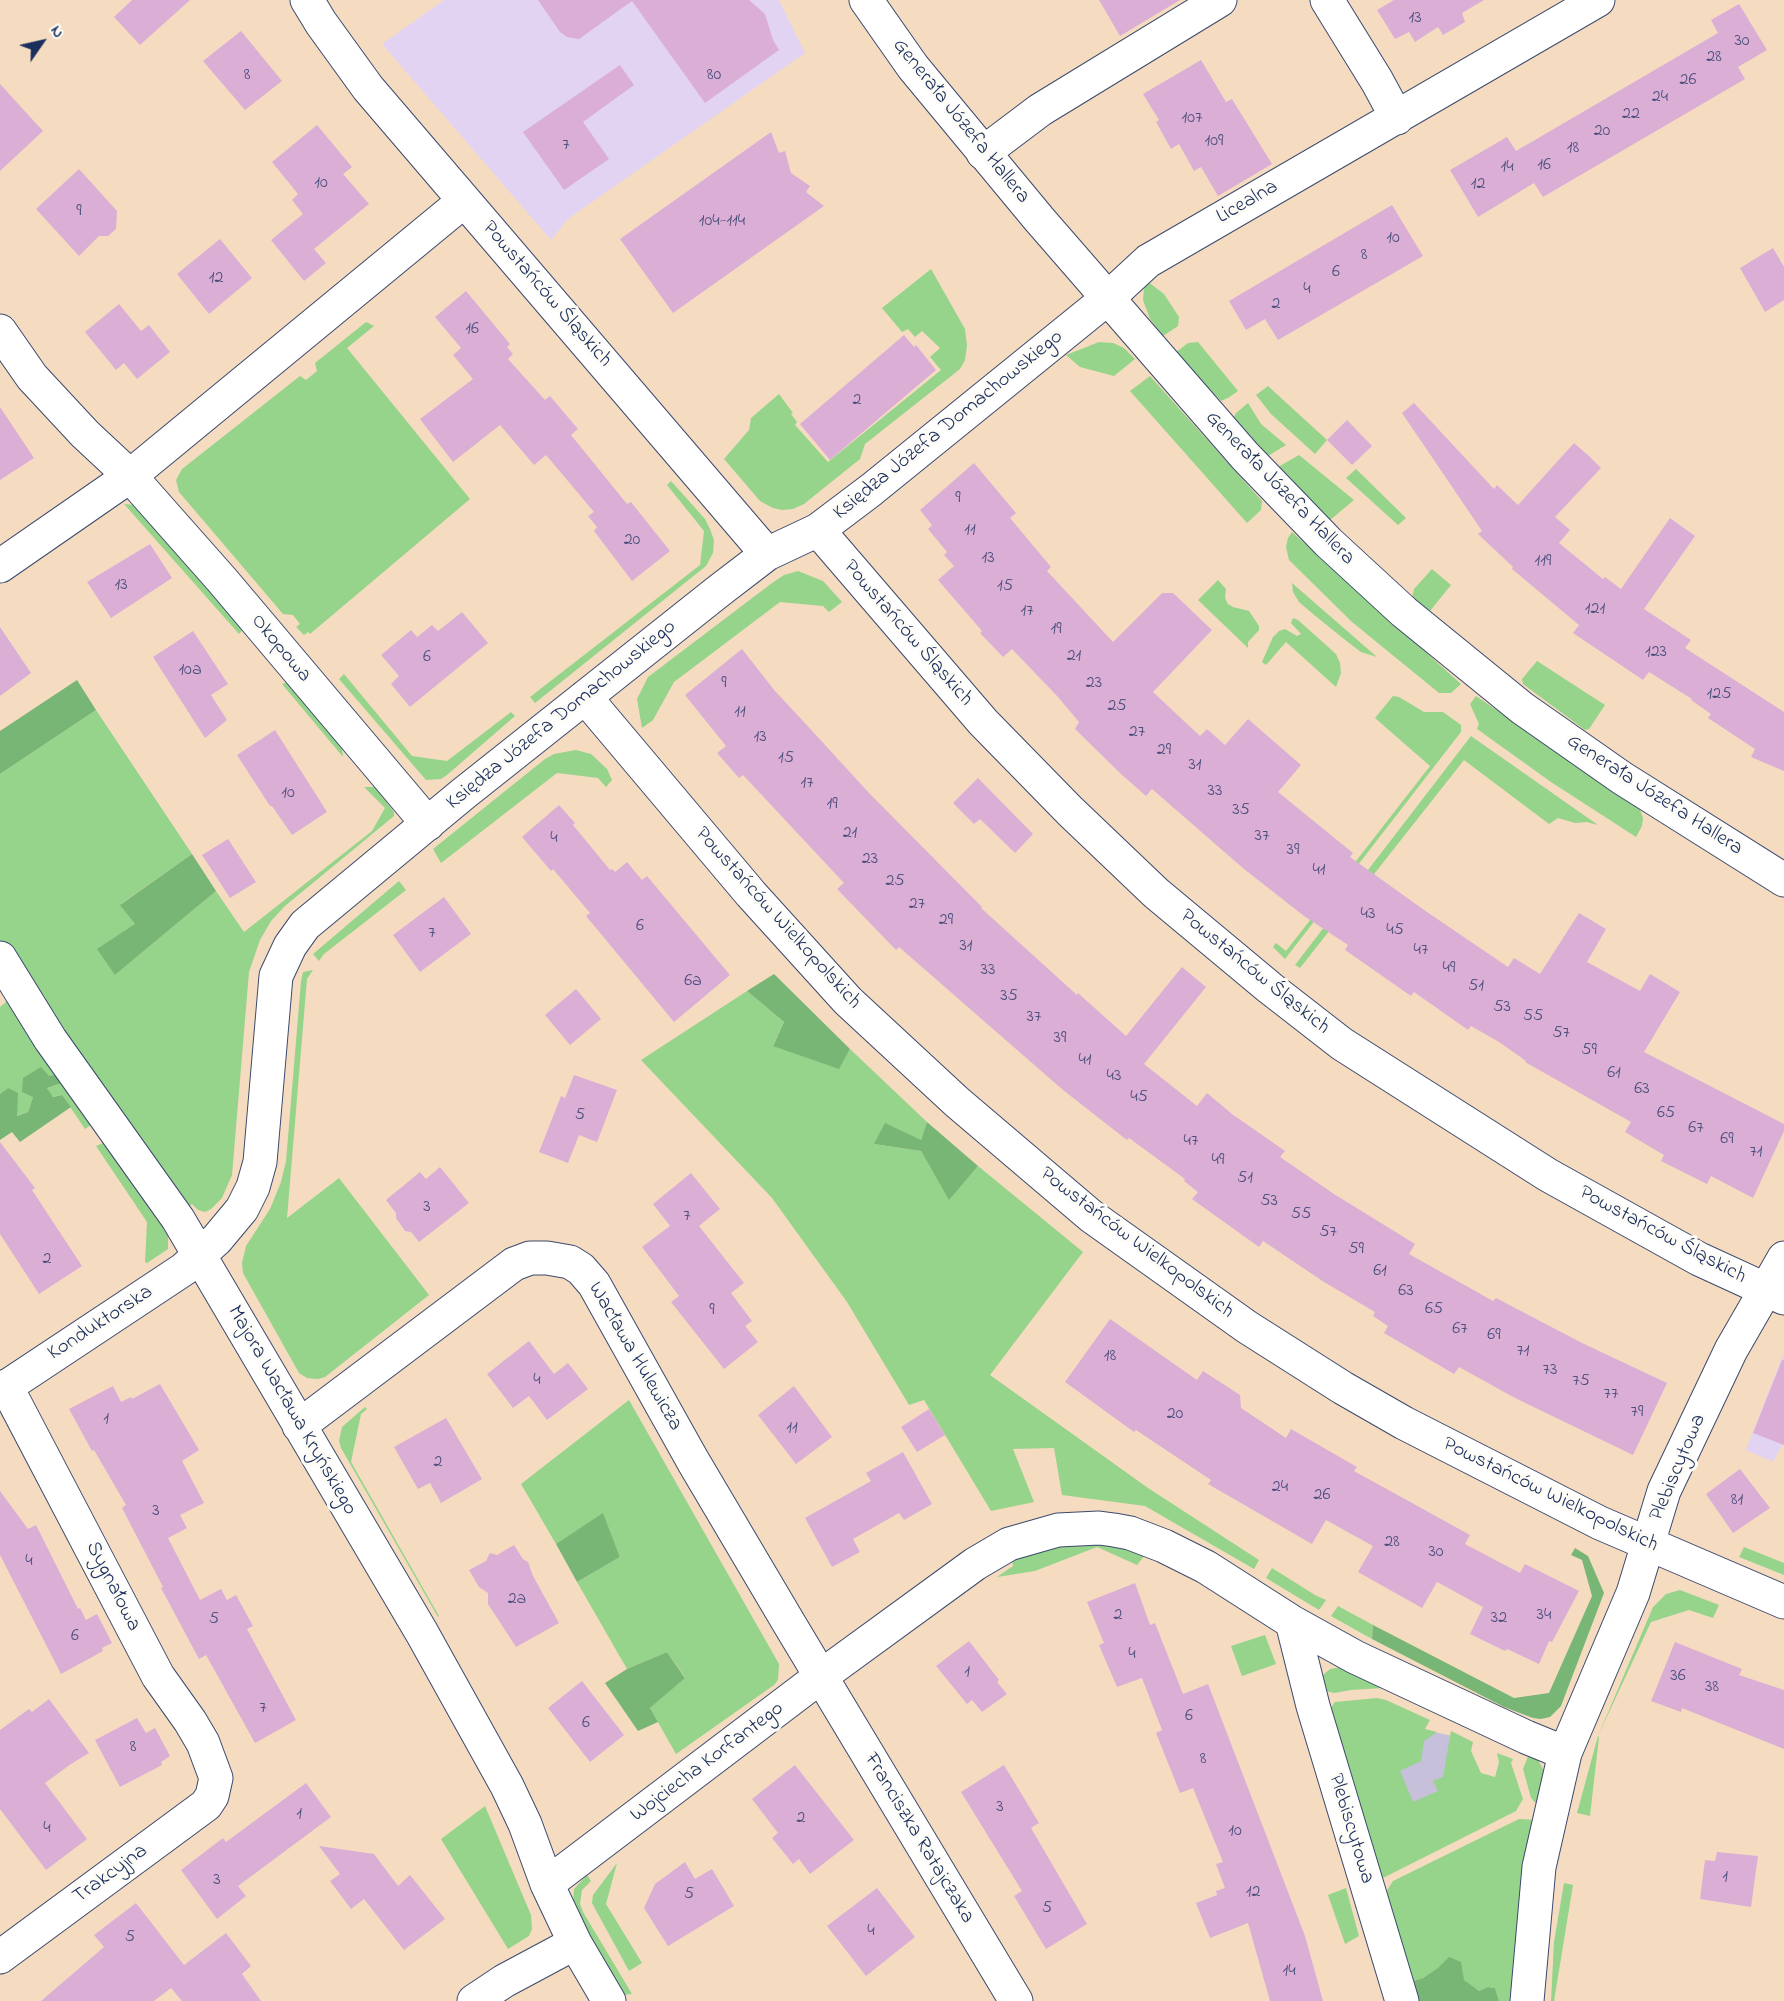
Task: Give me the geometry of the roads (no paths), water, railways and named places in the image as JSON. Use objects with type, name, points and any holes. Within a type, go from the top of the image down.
[{"type":"street","name":"Powstańców Śląskich","points":[[307,0],[321,23],[369,88],[767,554]]},
{"type":"street","name":"Generała Józefa Hallera","points":[[866,0],[898,46],[983,153],[1190,395],[1274,488],[1349,562],[1404,612],[1548,727],[1622,778],[1784,880]]},
{"type":"street","points":[[983,153],[1040,110],[1220,0]]},
{"type":"street","points":[[1327,0],[1397,118]]},
{"type":"street","name":"Licealna","points":[[1108,298],[1148,261],[1598,0]]},
{"type":"street","points":[[0,566],[130,476],[464,201]]},
{"type":"street","name":"Księdza Józefa Domachowskiego","points":[[200,1255],[242,1209],[257,1174],[260,1162],[274,985],[286,953],[305,926],[428,824],[767,554],[818,530],[1108,298]]},
{"type":"street","name":"Okopowa","points":[[0,331],[32,377],[85,434],[130,476],[222,580],[428,824]]},
{"type":"street","name":"Powstańców Śląskich","points":[[818,530],[983,722],[1062,803],[1155,893],[1270,988],[1342,1044],[1548,1175],[1699,1259],[1774,1294]]},
{"type":"street","name":"Powstańców Wielkopolskich","points":[[585,698],[750,894],[848,1000],[957,1102],[1091,1216],[1248,1327],[1343,1388],[1600,1523],[1784,1602]]},
{"type":"street","name":"Majora Wacława Kryńskiego","points":[[0,958],[50,1039],[176,1216],[200,1255],[422,1633],[492,1757],[525,1824],[547,1884]]},
{"type":"street","name":"Konduktorska","points":[[3,1389],[164,1283],[200,1255]]},
{"type":"street","name":"Wacława Hulewicza","points":[[299,1426],[514,1264],[530,1258],[541,1258],[564,1260],[576,1265],[594,1284],[693,1461],[820,1677]]},
{"type":"street","name":"Plebiscytowa","points":[[1527,2001],[1539,1867],[1565,1753],[1633,1593],[1664,1491],[1731,1350],[1774,1294],[1784,1258]]},
{"type":"street","name":"Sygnałowa","points":[[3,1389],[158,1676],[203,1743],[216,1778],[215,1786]]},
{"type":"street","name":"Wojciecha Korfantego","points":[[547,1884],[820,1677],[975,1564],[1009,1544],[1042,1533],[1078,1528],[1130,1533],[1183,1554],[1292,1622]]},
{"type":"street","points":[[1292,1622],[1355,1657],[1565,1753]]},
{"type":"street","name":"Plebiscytowa","points":[[1292,1622],[1313,1706],[1402,2001]]},
{"type":"street","name":"Franciszka Ratajczaka","points":[[820,1677],[1016,2001]]},
{"type":"street","name":"Trakcyjna","points":[[0,1958],[206,1805],[215,1786]]},
{"type":"street","points":[[547,1884],[574,1943],[609,2001]]},
{"type":"street","points":[[474,2001],[504,1981],[574,1943]]}]
